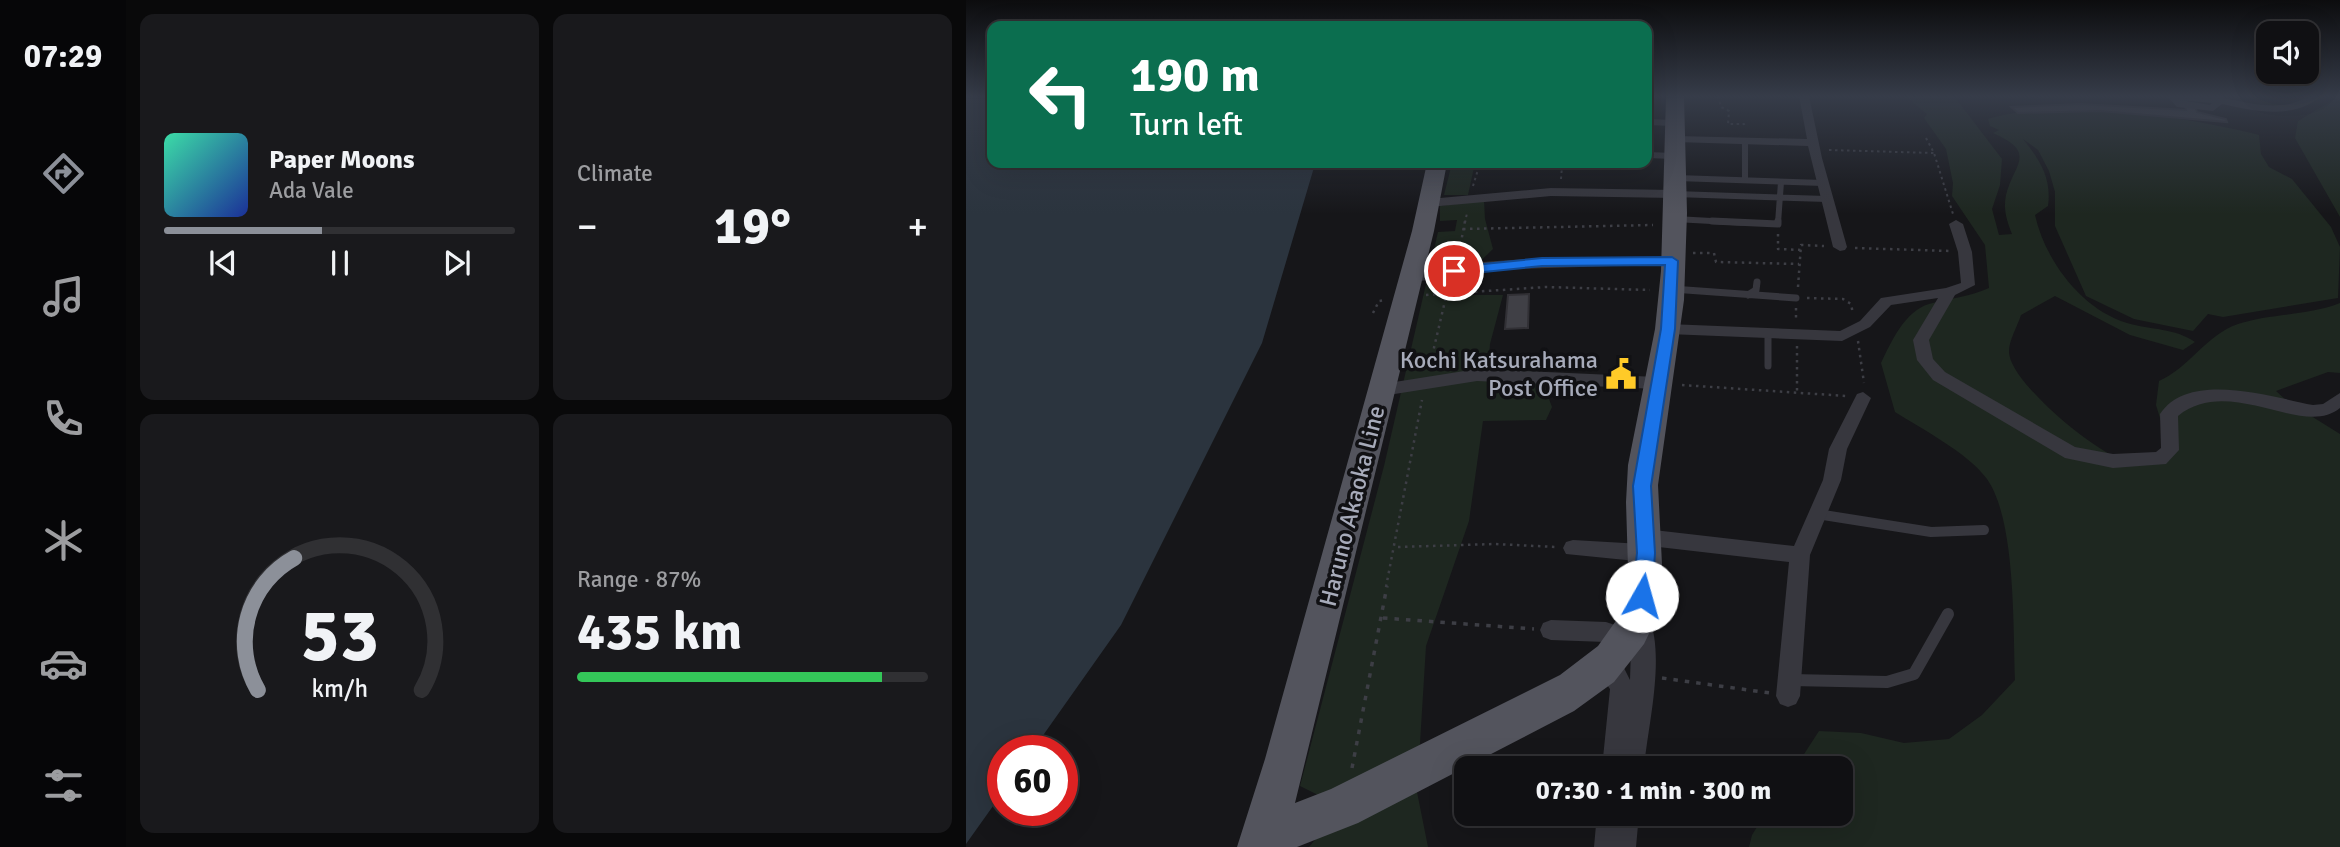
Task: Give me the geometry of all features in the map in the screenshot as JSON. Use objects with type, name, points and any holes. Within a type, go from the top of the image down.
[{"type":"main road","name":"Haruno Akaoka Line","points":[[1262,839],[1381,390],[1416,287],[1436,168]]},
{"type":"main road","points":[[1262,839],[1342,807],[1545,706],[1605,667],[1632,627],[1646,578],[1642,486],[1668,329],[1670,186]]},
{"type":"street","points":[[1812,136],[1840,247]]},
{"type":"street","points":[[1416,287],[1454,271],[1542,262],[1745,141],[1814,146]]},
{"type":"street","points":[[1429,203],[1551,192],[1670,186]]},
{"type":"street","points":[[1668,329],[1843,337],[1865,324],[1886,301],[1949,292],[1968,285],[1965,252],[1956,224]]},
{"type":"street","points":[[1949,292],[1921,340],[1925,360],[1939,376],[2071,453],[2091,459],[2160,459],[2170,450],[2169,414],[2188,399],[2233,395],[2313,411],[2328,409],[2340,399]]},
{"type":"street","points":[[1381,390],[1477,375],[1657,383]]},
{"type":"street","points":[[1788,688],[1800,555],[1815,514],[1832,480],[1838,449],[1863,398]]},
{"type":"street","points":[[1573,548],[1646,545],[1800,555]]},
{"type":"street","points":[[1551,631],[1606,632],[1632,627],[1643,638],[1632,756]]},
{"type":"street","points":[[1605,667],[1616,676],[1622,688],[1615,756]]},
{"type":"street","points":[[1607,847],[1609,826]]},
{"type":"street","points":[[1623,847],[1625,826]]},
{"type":"lane","points":[[1745,141],[1745,180]]},
{"type":"lane","points":[[1670,186],[1745,180],[1822,183]]},
{"type":"lane","points":[[1670,186],[1778,223],[1782,195],[1780,182]]},
{"type":"lane","points":[[1670,186],[1827,199]]},
{"type":"lane","points":[[1670,186],[1748,295]]},
{"type":"lane","points":[[1748,295],[1756,290],[1757,282]]},
{"type":"lane","points":[[1748,295],[1796,298]]},
{"type":"lane","points":[[1768,334],[1768,366]]},
{"type":"lane","points":[[1815,514],[1931,533],[1984,530]]},
{"type":"lane","points":[[1788,688],[1887,682],[1914,674],[1948,614]]},
{"type":"path","points":[[1745,136],[1745,141]]},
{"type":"path","points":[[1926,138],[1934,153],[1956,224]]},
{"type":"path","points":[[1814,146],[1934,153]]},
{"type":"path","points":[[1342,807],[1397,547],[1426,381],[1479,168]]},
{"type":"path","points":[[1464,229],[1670,186]]},
{"type":"path","points":[[1670,186],[1714,253],[1716,262],[1800,264]]},
{"type":"path","points":[[1416,287],[1446,294],[1546,287],[1670,186]]},
{"type":"path","points":[[1778,223],[1778,248],[1801,250]]},
{"type":"path","points":[[1797,392],[1796,298],[1801,244],[1965,252]]},
{"type":"path","points":[[1373,313],[1379,301],[1385,300]]},
{"type":"path","points":[[1657,383],[1863,398]]},
{"type":"path","points":[[1397,547],[1495,544],[1573,548]]},
{"type":"path","points":[[1383,618],[1551,631]]},
{"type":"path","points":[[1641,675],[1788,688]]},
{"type":"shaded area","points":[[966,136],[987,136],[987,168],[1314,168],[1262,343],[1121,625],[1043,735],[987,735],[987,814],[966,844]]},
{"type":"shaded area","points":[[1936,136],[1984,136],[2002,159],[2000,185],[1992,209],[1999,235],[2012,234],[2005,200],[2019,153],[2007,140],[1998,136],[2259,136],[2261,154],[2269,167],[2292,179],[2331,227],[2340,247],[2338,298],[2223,317],[2208,314],[2193,331],[2134,319],[2086,296],[2055,226],[2055,192],[2049,171],[2038,150],[2023,139],[2039,161],[2048,186],[2048,206],[2035,215],[2040,232],[2056,265],[2068,281],[2080,295],[2110,316],[2127,323],[2179,334],[2195,342],[2183,350],[2130,335],[2055,296],[2021,315],[2009,351],[2023,380],[2038,397],[2056,415],[2095,445],[2125,461],[2163,461],[2164,431],[2156,405],[2159,381],[2180,368],[2216,336],[2238,324],[2340,303],[2340,373],[2328,372],[2276,391],[2287,401],[2340,434],[2340,847],[1749,847],[1758,826],[1853,826],[1853,756],[1803,756],[1819,731],[1861,733],[1904,743],[1949,739],[1982,715],[2015,680],[2011,575],[2003,520],[1996,497],[1979,469],[1944,442],[1895,412],[1881,363],[1900,328],[1920,308],[1989,288],[1985,245],[1952,196],[1953,183],[1946,149]]},
{"type":"shaded area","points":[[2295,136],[2340,136],[2340,217]]},
{"type":"shaded area","points":[[1451,168],[1474,168],[1468,195],[1444,195]]},
{"type":"shaded area","points":[[1484,200],[1485,219],[1493,249],[1464,277],[1461,295],[1503,295],[1490,344],[1488,369],[1539,372],[1552,407],[1546,420],[1483,421],[1469,521],[1426,646],[1417,792],[1428,847],[1309,847],[1342,807],[1300,786],[1384,466],[1438,232],[1455,231],[1457,220],[1440,221],[1440,206]]},
{"type":"building","points":[[1529,294],[1528,328],[1505,329],[1508,295]]},
{"type":"place","name":"Kochi Katsurahama Post Office","points":[[1621,374]]},
{"type":"route","points":[[1454,271],[1542,262],[1672,261],[1668,329],[1642,486],[1646,578],[1642,596]]}]
